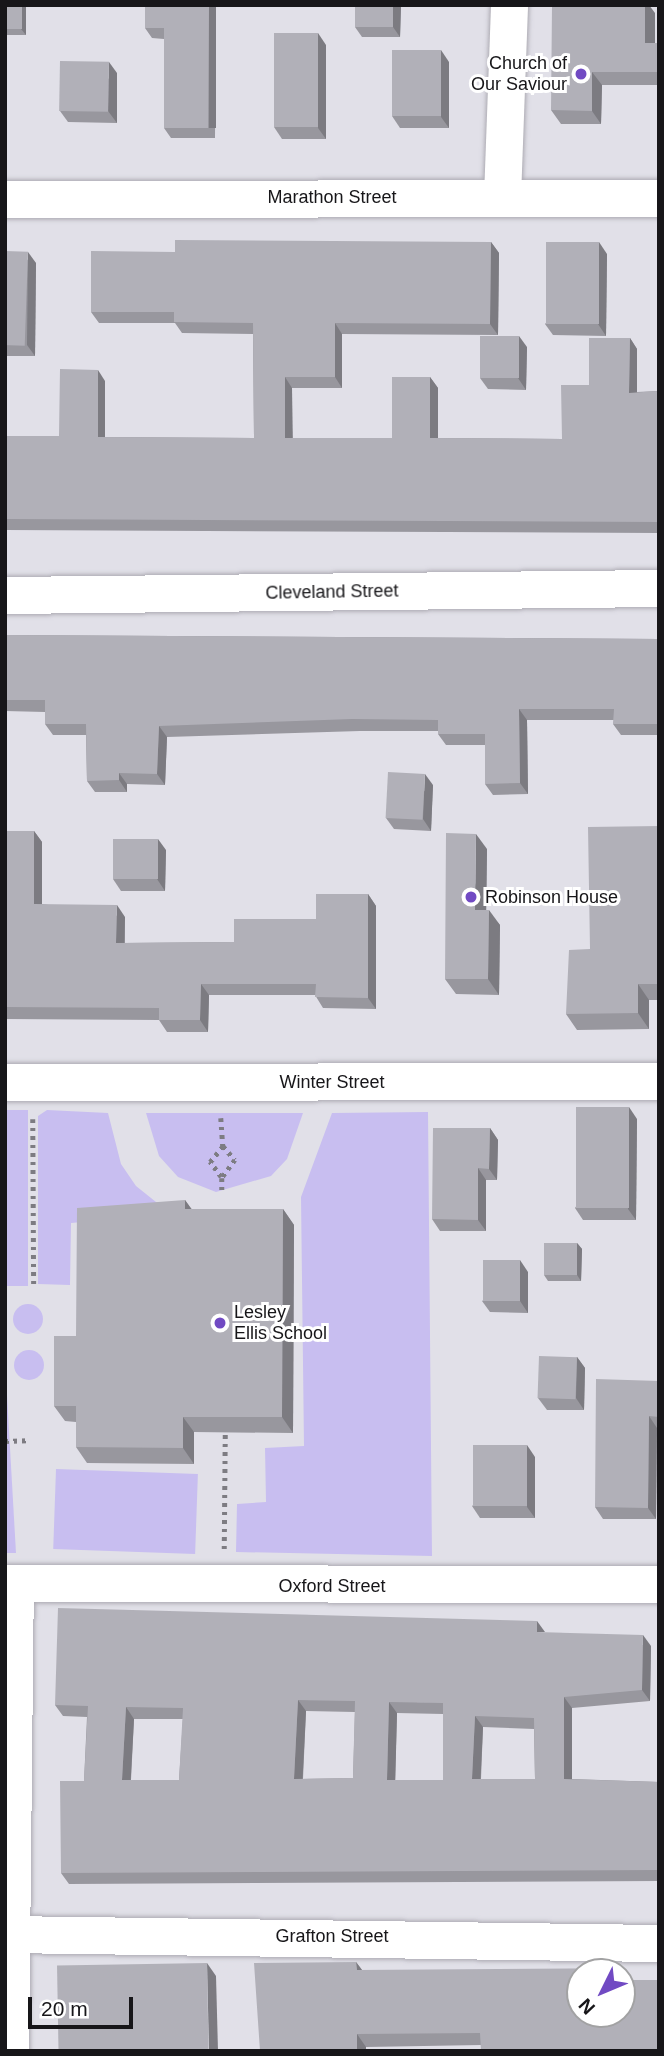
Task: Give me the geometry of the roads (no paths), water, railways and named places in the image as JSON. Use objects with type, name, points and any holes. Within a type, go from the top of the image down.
[{"type":"street","points":[[502,197],[509,5]]},
{"type":"street","name":"Marathon Street","points":[[5,199],[659,198]]},
{"type":"street","name":"Cleveland Street","points":[[5,595],[659,588]]},
{"type":"street","name":"Winter Street","points":[[5,1082],[659,1081]]},
{"type":"street","points":[[10,1583],[10,2051]]},
{"type":"street","name":"Oxford Street","points":[[10,1583],[659,1584]]},
{"type":"street","name":"Grafton Street","points":[[8,1934],[659,1943]]},
{"type":"place","name":"Church of Our Saviour","points":[[581,74]]},
{"type":"place","name":"Robinson House","points":[[471,897]]},
{"type":"place","name":"Lesley Ellis School","points":[[220,1323]]}]
